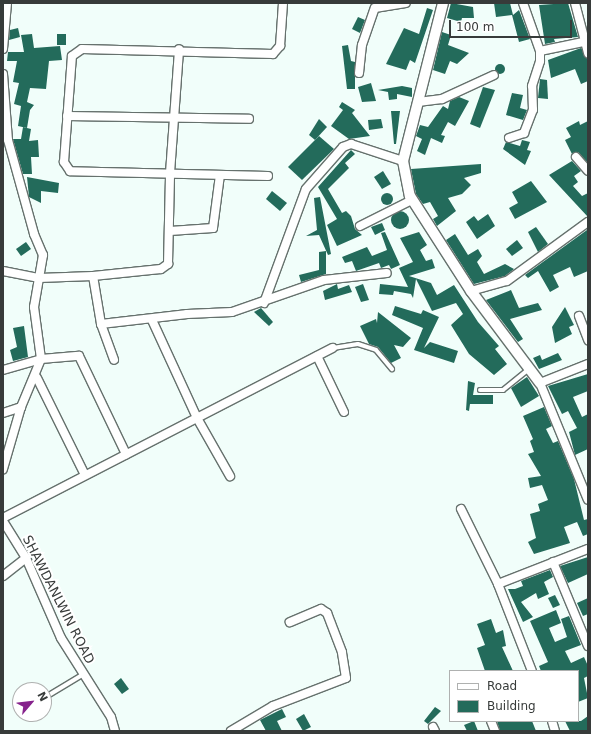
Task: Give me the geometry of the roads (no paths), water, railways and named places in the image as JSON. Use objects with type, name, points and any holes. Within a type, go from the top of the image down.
[{"type":"street","points":[[3,49],[7,3]]},
{"type":"street","points":[[268,176],[70,171],[64,162],[72,56],[75,51],[179,49],[273,54],[280,46],[283,3]]},
{"type":"street","points":[[359,73],[362,45],[375,8],[406,3]]},
{"type":"street","points":[[443,3],[403,161],[412,200],[471,291],[528,370],[540,383],[588,500]]},
{"type":"street","points":[[509,138],[524,133],[533,110],[532,86],[540,51],[522,3]]},
{"type":"street","points":[[575,3],[588,53]]},
{"type":"street","points":[[540,51],[586,42]]},
{"type":"street","points":[[3,271],[39,278],[93,276],[161,270],[168,264],[170,231],[170,173],[179,49]]},
{"type":"street","points":[[3,74],[8,140],[34,234],[43,255],[34,307],[41,359],[37,378],[22,407],[3,469]]},
{"type":"street","points":[[418,102],[442,99],[494,75]]},
{"type":"street","points":[[67,116],[249,119]]},
{"type":"street","points":[[264,303],[306,189],[343,147],[354,145],[403,161]]},
{"type":"street","points":[[576,158],[588,171]]},
{"type":"street","points":[[170,231],[213,228],[220,175]]},
{"type":"street","points":[[360,226],[412,200]]},
{"type":"street","points":[[471,291],[507,281],[588,222]]},
{"type":"street","points":[[101,324],[152,320],[187,314],[232,312],[264,303],[324,280],[386,273]]},
{"type":"street","points":[[93,276],[101,324],[114,360]]},
{"type":"street","points":[[579,316],[588,340]]},
{"type":"street","points":[[152,320],[197,418],[230,476]]},
{"type":"street","points":[[3,519],[85,475],[333,348]]},
{"type":"street","points":[[3,370],[41,359],[79,356],[126,454]]},
{"type":"street","points":[[317,356],[344,412]]},
{"type":"street","points":[[540,383],[588,364]]},
{"type":"street","points":[[37,378],[85,475]]},
{"type":"street","points":[[3,413],[22,407]]},
{"type":"street","points":[[461,509],[498,584],[532,670]]},
{"type":"street","name":"SHAWDANLWIN ROAD","points":[[3,519],[26,558],[61,638],[82,675],[111,717],[115,731]]},
{"type":"street","points":[[498,584],[588,549]]},
{"type":"street","points":[[3,576],[26,558]]},
{"type":"street","points":[[553,562],[588,646]]},
{"type":"street","points":[[231,731],[273,706],[346,678],[342,652],[327,613],[321,609],[290,622]]},
{"type":"lane","points":[[333,348],[358,344],[376,350],[392,369]]},
{"type":"lane","points":[[480,390],[502,390],[528,370]]},
{"type":"lane","points":[[52,693],[82,675]]}]
